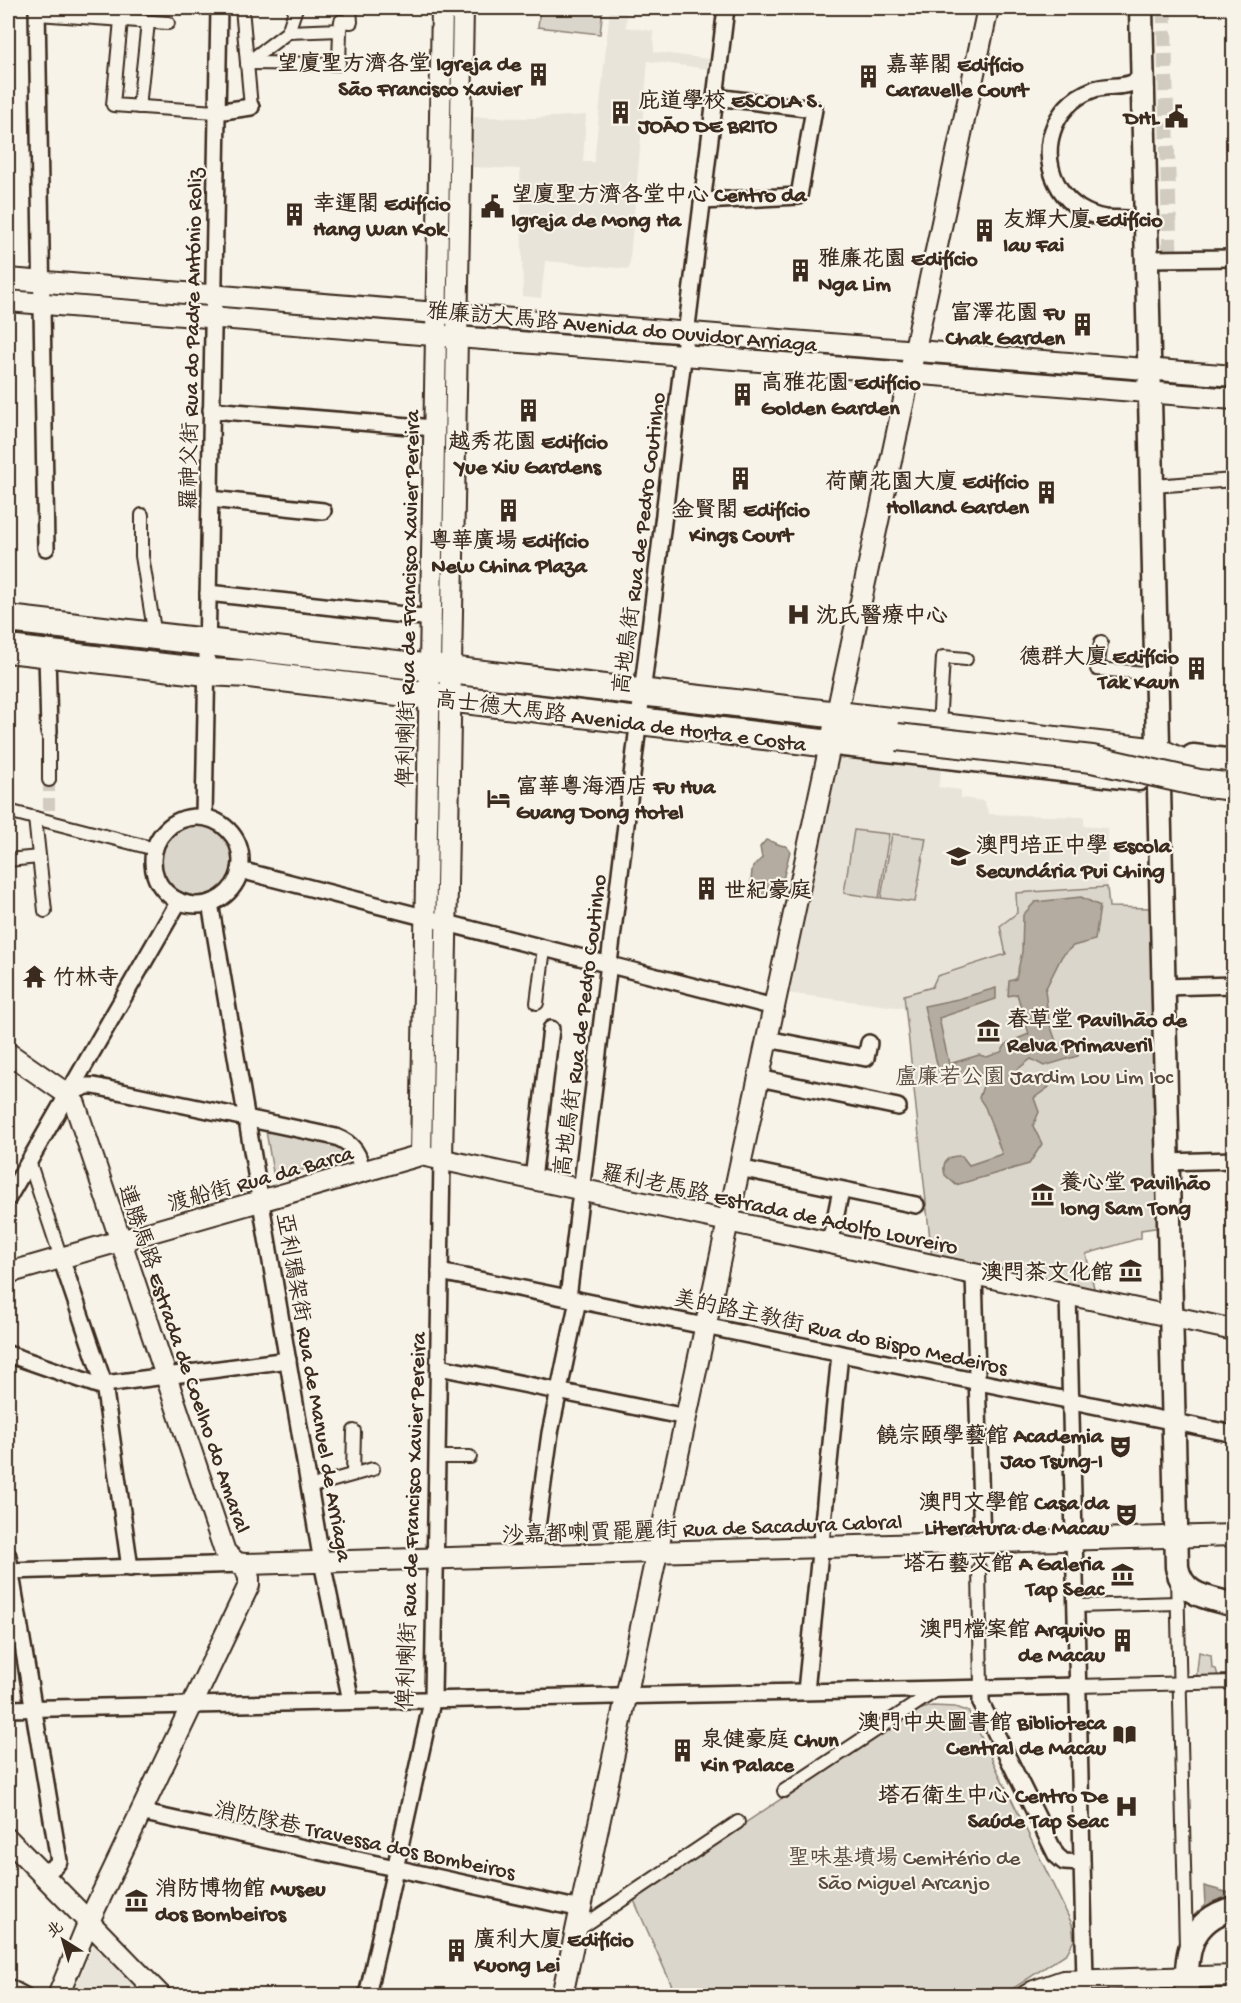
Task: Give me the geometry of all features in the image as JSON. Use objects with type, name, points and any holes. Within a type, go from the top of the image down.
[{"type":"main road","points":[[1141,8],[1177,1567],[1180,1578],[1190,1591],[1227,1603]]},
{"type":"main road","name":"高士德大馬路 Avenida de Horta e Costa","points":[[8,619],[1233,761]]},
{"type":"main road","name":"高士德大馬路 Avenida de Horta e Costa","points":[[8,649],[207,672],[249,674],[440,699],[1159,782],[1199,795],[1233,799]]},
{"type":"main road","points":[[830,744],[867,733],[1092,759],[1199,783],[1233,787]]},
{"type":"main road","points":[[1159,752],[1206,770],[1233,774]]},
{"type":"main road","points":[[1186,1978],[1190,1945],[1203,1925],[1214,1916],[1233,1908]]},
{"type":"street","name":"羅神父街 Rua do Padre António Roliz","points":[[207,672],[219,8]]},
{"type":"street","points":[[120,14],[113,105],[216,112],[251,107],[243,8]]},
{"type":"street","points":[[247,63],[288,32],[296,8]]},
{"type":"street","points":[[247,63],[339,64],[339,30],[341,21],[351,22],[350,8]]},
{"type":"street","name":"俾利喇街 Rua de Francisco Xavier Pereira","points":[[440,669],[431,618],[442,8]]},
{"type":"street","name":"俾利喇街 Rua de Francisco Xavier Pereira","points":[[368,1995],[433,1699],[446,923],[440,669],[457,337],[463,8]]},
{"type":"street","name":"高地烏街 Rua de Pedro Coutinho","points":[[533,1556],[550,1432],[559,1391],[573,1299],[581,1190],[726,8]]},
{"type":"street","points":[[562,1995],[988,8]]},
{"type":"street","points":[[46,548],[37,11],[120,14],[148,22],[168,23]]},
{"type":"street","points":[[139,107],[148,22]]},
{"type":"street","points":[[288,32],[339,30]]},
{"type":"street","points":[[1143,74],[1131,84],[1094,89],[1074,100],[1059,116],[1050,137],[1049,148],[1051,170],[1055,181],[1076,206],[1096,216],[1135,220],[1147,231]]},
{"type":"street","points":[[703,201],[800,196],[814,109],[715,98]]},
{"type":"street","points":[[1147,259],[1233,258]]},
{"type":"street","name":"雅廉訪大馬路 Avenida do Ouvidor Arriaga","points":[[8,279],[1233,376]]},
{"type":"street","name":"雅廉訪大馬路 Avenida do Ouvidor Arriaga","points":[[8,301],[1233,399]]},
{"type":"street","points":[[211,410],[434,428]]},
{"type":"street","points":[[1153,486],[1233,480]]},
{"type":"street","points":[[210,499],[323,511]]},
{"type":"street","points":[[142,515],[142,556],[155,636]]},
{"type":"street","points":[[208,593],[431,618]]},
{"type":"street","points":[[1101,642],[1097,669],[1157,674]]},
{"type":"street","points":[[47,654],[49,780]]},
{"type":"street","points":[[939,727],[943,657],[966,659]]},
{"type":"street","points":[[204,817],[207,672]]},
{"type":"street","name":"俾利喇街 Rua de Francisco Xavier Pereira","points":[[421,1155],[426,918],[440,699]]},
{"type":"street","points":[[8,811],[35,818],[50,817],[155,849]]},
{"type":"street","points":[[204,817],[220,823],[235,838],[241,852],[237,880],[229,892],[210,903],[195,905],[178,901],[164,890],[156,877],[153,863],[155,849],[161,836],[171,825],[184,819],[204,817]]},
{"type":"street","points":[[35,818],[45,911]]},
{"type":"street","points":[[8,860],[39,856]]},
{"type":"street","points":[[240,870],[774,1007]]},
{"type":"street","points":[[8,1198],[178,901]]},
{"type":"street","name":"亞利鴉架街 Rua de Manuel de Arriaga","points":[[210,903],[322,1562],[351,1701]]},
{"type":"street","points":[[537,1003],[544,948]]},
{"type":"street","points":[[1164,987],[1233,985]]},
{"type":"street","points":[[533,1179],[551,1029]]},
{"type":"street","points":[[767,1039],[866,1058],[869,1043]]},
{"type":"street","name":"連勝馬路 Estrada de Coelho do Amaral","points":[[8,1053],[67,1094],[75,1104],[225,1552],[237,1563],[244,1564],[249,1578],[249,1585],[88,1921],[58,1995]]},
{"type":"street","points":[[80,1072],[86,1081],[94,1086]]},
{"type":"street","points":[[759,1078],[898,1107]]},
{"type":"street","points":[[67,1094],[87,1086],[94,1086],[336,1137],[354,1149],[360,1159],[361,1173]]},
{"type":"street","points":[[421,1155],[442,1186]]},
{"type":"street","name":"羅利老馬路 Estrada de Adolfo Loureiro","points":[[421,1155],[1233,1330]]},
{"type":"street","name":"渡船街 Rua da Barca","points":[[8,1273],[421,1155]]},
{"type":"street","points":[[1168,1162],[1233,1160]]},
{"type":"street","points":[[29,1161],[104,1384],[130,1568]]},
{"type":"street","points":[[740,1168],[916,1205]]},
{"type":"street","points":[[830,1243],[841,1190]]},
{"type":"street","name":"美的路主教街 Rua do Bispo Medeiros","points":[[440,1272],[1233,1434]]},
{"type":"street","points":[[974,1274],[982,1543]]},
{"type":"street","points":[[1068,1294],[1085,1988]]},
{"type":"street","points":[[8,1354],[97,1385],[288,1360]]},
{"type":"street","points":[[806,1691],[840,1354]]},
{"type":"street","points":[[439,1367],[686,1417]]},
{"type":"street","points":[[353,1474],[354,1431]]},
{"type":"street","points":[[437,1457],[470,1457]]},
{"type":"street","points":[[309,1486],[373,1469]]},
{"type":"street","name":"沙嘉都喇賈罷麗街 Rua de Sacadura Cabral","points":[[244,1564],[1233,1535]]},
{"type":"street","points":[[38,1869],[48,1870],[59,1861],[8,1566],[130,1568],[244,1564]]},
{"type":"street","points":[[1177,1567],[1186,1978]]},
{"type":"street","points":[[979,1568],[981,1704],[1056,1855],[1064,1862],[1082,1863]]},
{"type":"street","points":[[1076,1606],[1178,1604]]},
{"type":"street","points":[[8,1709],[1233,1683]]},
{"type":"street","points":[[784,1791],[938,1689]]},
{"type":"street","name":"消防隊巷 Travessa dos Bombeiros","points":[[140,1812],[581,1910]]},
{"type":"street","points":[[576,1931],[738,1822]]},
{"type":"street","points":[[8,1839],[161,1995]]},
{"type":"street","points":[[1203,1925],[1197,1934],[1195,1944],[1198,1959],[1209,1971],[1229,1976]]},
{"type":"street","points":[[1026,1995],[1063,1981],[1085,1988],[1229,1976]]},
{"type":"street","points":[[8,1987],[25,1995]]},
{"type":"shaded area","points":[[610,8],[627,8],[626,27],[653,31],[654,52],[709,59],[708,69],[648,61],[629,269],[545,261],[541,298],[523,296],[520,169],[471,167],[471,117],[535,118],[586,115],[583,162],[594,162]]},
{"type":"shaded area","name":"澳門培正中學 Escola Secundária Pui Ching","points":[[831,750],[943,763],[938,787],[961,790],[961,798],[984,801],[989,814],[1084,817],[1084,826],[1108,828],[1107,887],[1017,893],[1017,913],[1000,926],[1007,954],[937,976],[932,987],[904,995],[904,1008],[778,992]]},
{"type":"shaded area","points":[[766,840],[786,846],[790,851],[779,896],[768,893],[759,898],[755,893],[750,893],[752,870],[762,858],[760,847]]},
{"type":"shaded area","points":[[1081,897],[1100,906],[1095,940],[1073,946],[1062,956],[1045,990],[1049,1022],[1057,1044],[1078,1042],[1078,1056],[1044,1066],[1031,1059],[1018,1069],[1019,1075],[1026,1078],[1031,1076],[1049,1079],[1049,1087],[1034,1098],[1039,1112],[1033,1126],[1042,1144],[1029,1164],[956,1185],[945,1175],[944,1166],[949,1158],[962,1156],[969,1165],[1002,1154],[985,1107],[979,1098],[984,1074],[974,1072],[941,1082],[924,1006],[996,988],[996,999],[939,1018],[949,1064],[979,1055],[987,1057],[1001,1052],[1007,1043],[1029,1034],[1017,994],[1008,996],[1009,981],[1016,979],[1022,952],[1023,915],[1035,902]]},
{"type":"shaded area","points":[[1204,1886],[1233,1894],[1213,1902],[1187,1923],[1205,1905]]},
{"type":"shaded area","points":[[97,1936],[154,1996],[72,1996]]},
{"type":"green space","points":[[449,8],[458,8],[448,299],[446,300]]},
{"type":"green space","points":[[540,8],[603,8],[600,34],[538,27]]},
{"type":"green space","points":[[50,291],[206,300],[207,308],[51,297]]},
{"type":"green space","points":[[228,304],[421,318],[424,322],[423,324],[226,309]]},
{"type":"green space","points":[[484,326],[677,340],[679,346],[482,331]]},
{"type":"green space","points":[[448,338],[444,651],[441,652],[439,651],[443,340]]},
{"type":"green space","points":[[704,342],[897,357],[900,360],[899,363],[702,347]]},
{"type":"green space","points":[[937,361],[1130,376],[1133,380],[1132,382],[936,367]]},
{"type":"green space","points":[[1162,378],[1233,383],[1233,392],[1163,386]]},
{"type":"green space","points":[[8,626],[200,653],[199,659],[8,642]]},
{"type":"green space","points":[[468,682],[633,703],[628,708],[464,689],[464,685]]},
{"type":"green space","points":[[437,717],[441,719],[437,910],[435,910]]},
{"type":"green space","points":[[197,823],[211,826],[223,834],[231,846],[234,860],[231,874],[223,886],[211,894],[197,897],[183,894],[171,886],[163,874],[160,860],[163,846],[171,834],[183,826]]},
{"type":"green space","points":[[854,830],[889,834],[879,898],[844,893]]},
{"type":"green space","points":[[892,834],[926,838],[915,902],[881,898]]},
{"type":"green space","name":"盧廉若公園 Jardim Lou Lim Ioc","points":[[1107,887],[1109,907],[1151,908],[1161,1227],[1141,1230],[1141,1238],[1086,1254],[1095,1292],[932,1258],[904,995],[932,987],[937,976],[1006,954],[1000,926],[1017,913],[1016,893]]},
{"type":"green space","points":[[266,1131],[335,1145],[352,1156],[274,1178]]},
{"type":"green space","points":[[1199,1652],[1211,1655],[1212,1668],[1216,1669],[1218,1676],[1196,1680]]},
{"type":"green space","name":"聖味基墳場 Cemitério de São Miguel Arcanjo","points":[[932,1706],[955,1707],[969,1712],[1072,1924],[1074,1940],[1067,1953],[1003,1995],[676,1995],[633,1898],[911,1712]]},
{"type":"tunnel","points":[[1164,8],[1170,259]]},
{"type":"tunnel","points":[[49,780],[49,813]]},
{"type":"place","name":"望廈聖方濟各堂 Igreja de São Francisco Xavier","points":[[539,75]]},
{"type":"place","name":"嘉華閣 Edifício Caravelle Court","points":[[868,76]]},
{"type":"place","name":"庇道學校 ESCOLA S. JOÃO DE BRITO","points":[[620,112]]},
{"type":"place","name":"DHL","points":[[1177,116]]},
{"type":"place","name":"望廈聖方濟各堂中心 Centro da Igreja de Mong Ha","points":[[493,206]]},
{"type":"place","name":"幸運閣 Edifício Hang Wan Kok","points":[[295,215]]},
{"type":"place","name":"友輝大廈 Edifício Iau Fai","points":[[985,231]]},
{"type":"place","name":"雅廉花園 Edifício Nga Lim","points":[[800,270]]},
{"type":"place","name":"富澤花園 Fu Chak Garden","points":[[1083,324]]},
{"type":"place","name":"高雅花園 Edifício Golden Garden","points":[[743,394]]},
{"type":"place","name":"越秀花園 Edifício Yue Xiu Gardens","points":[[528,411]]},
{"type":"place","name":"金賢閣 Edifício Kings Court","points":[[741,479]]},
{"type":"place","name":"荷蘭花園大廈 Edifício Holland Garden","points":[[1047,493]]},
{"type":"place","name":"粵華廣場 Edifício New China Plaza","points":[[509,510]]},
{"type":"place","name":"沈氏醫療中心","points":[[798,614]]},
{"type":"place","name":"德群大廈 Edifício Tak Kaun","points":[[1197,668]]},
{"type":"place","name":"富華粵海酒店 Fu Hua Guang Dong Hotel","points":[[498,798]]},
{"type":"place","name":"澳門培正中學 Escola Secundária Pui Ching","points":[[958,857]]},
{"type":"place","name":"世紀豪庭","points":[[706,889]]},
{"type":"place","name":"竹林寺","points":[[35,976]]},
{"type":"place","name":"春草堂 Pavilhão de Relva Primaveril","points":[[989,1031]]},
{"type":"place","name":"養心堂 Pavilhão Iong Sam Tong","points":[[1042,1194]]},
{"type":"place","name":"澳門茶文化館","points":[[1131,1271]]},
{"type":"place","name":"饒宗頤學藝館 Academia Jao Tsung-I","points":[[1121,1447]]},
{"type":"place","name":"澳門文學館 Casa da Literatura de Macau","points":[[1127,1514]]},
{"type":"place","name":"塔石藝文館 A Galeria Tap Seac","points":[[1122,1575]]},
{"type":"place","name":"澳門檔案館 Arquivo de Macau","points":[[1123,1641]]},
{"type":"place","name":"澳門中央圖書館 Biblioteca Central de Macau","points":[[1124,1734]]},
{"type":"place","name":"泉健豪庭 Chun Kin Palace","points":[[683,1751]]},
{"type":"place","name":"塔石衛生中心 Centro De Saúde Tap Seac","points":[[1126,1807]]},
{"type":"place","name":"消防博物館 Museu dos Bombeiros","points":[[137,1900]]},
{"type":"place","name":"廣利大廈 Edifício Kuong Lei","points":[[456,1951]]}]
